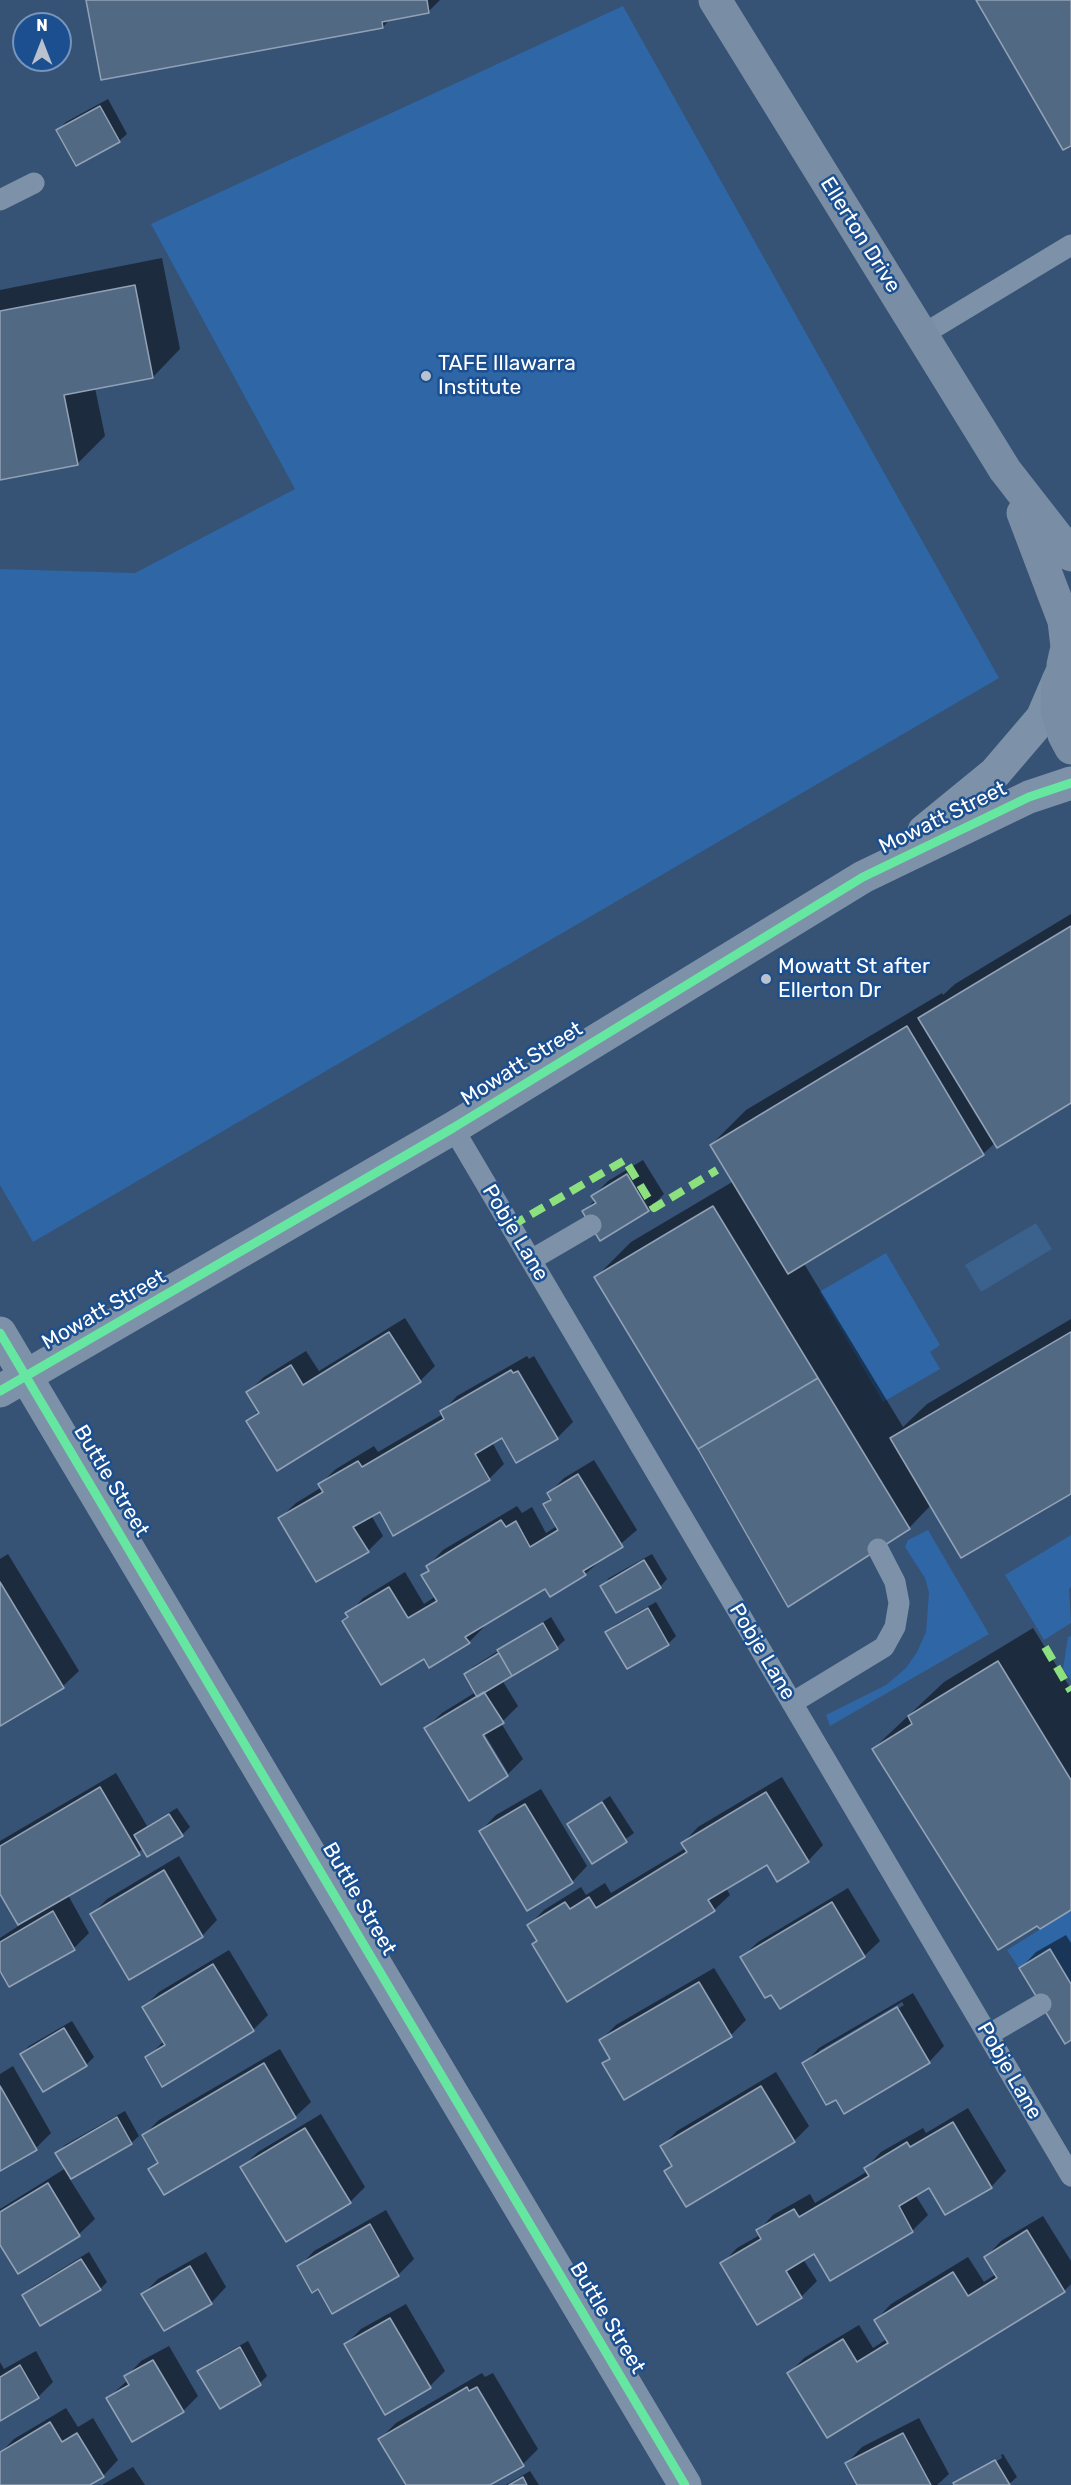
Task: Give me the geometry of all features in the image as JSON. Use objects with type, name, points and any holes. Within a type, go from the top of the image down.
[{"type":"main road","name":"Ellerton Drive","points":[[715,0],[1005,470],[1071,555]]},
{"type":"main road","name":"Ellerton Drive","points":[[1005,470],[1059,605],[1067,641],[1057,709],[1064,735],[1071,747]]},
{"type":"street","name":"Mowatt Street","points":[[863,878],[960,805],[995,773],[1042,718],[1064,666]]},
{"type":"street","name":"Mowatt Street","points":[[13,1383],[453,1128],[863,878],[1029,797],[1071,783]]},
{"type":"street","name":"Buttle Street","points":[[0,1333],[13,1383],[685,2485]]},
{"type":"lane","points":[[0,200],[34,183]]},
{"type":"lane","points":[[922,335],[1071,245]]},
{"type":"lane","name":"Pobje Lane","points":[[453,1128],[1071,2176]]},
{"type":"lane","points":[[531,1260],[591,1225]]},
{"type":"lane","points":[[792,1703],[860,1664],[884,1647],[896,1627],[899,1603],[896,1582],[878,1549]]},
{"type":"lane","points":[[988,2035],[1041,2004]]},
{"type":"shaded area","name":"TAFE Illawarra Institute","points":[[623,6],[999,678],[33,1242],[0,1185],[0,569],[135,573],[295,489],[151,224]]},
{"type":"shaded area","points":[[1036,1223],[1052,1249],[981,1292],[965,1265]]},
{"type":"shaded area","points":[[886,1253],[940,1345],[930,1352],[940,1369],[883,1402],[819,1292]]},
{"type":"shaded area","points":[[928,1530],[989,1634],[830,1726],[826,1715],[886,1685],[906,1668],[917,1652],[926,1632],[929,1593],[925,1578],[905,1547],[908,1540]]},
{"type":"shaded area","points":[[1071,1535],[1071,1587],[1069,1589],[1071,1623],[1044,1640],[1005,1575]]},
{"type":"shaded area","points":[[1071,1636],[1071,1680],[1063,1669],[1068,1637]]},
{"type":"shaded area","points":[[1071,1910],[1071,1984],[1050,1949],[1019,1968],[1007,1950]]},
{"type":"building","points":[[86,0],[427,0],[429,13],[382,22],[383,28],[101,80]]},
{"type":"building","points":[[976,0],[1071,0],[1071,146],[1063,150]]},
{"type":"building","points":[[100,106],[120,142],[76,166],[56,130]]},
{"type":"building","points":[[135,285],[153,378],[64,395],[78,465],[0,480],[0,311]]},
{"type":"building","points":[[1071,926],[1071,1103],[997,1148],[918,1018]]},
{"type":"building","points":[[907,1026],[984,1155],[788,1274],[710,1145]]},
{"type":"building","points":[[627,1174],[649,1211],[600,1241],[582,1211],[596,1203],[591,1196]]},
{"type":"building","points":[[713,1206],[818,1378],[698,1449],[594,1277]]},
{"type":"building","points":[[389,1332],[421,1382],[277,1471],[246,1421],[259,1413],[246,1392],[291,1365],[303,1385]]},
{"type":"building","points":[[1071,1332],[1071,1494],[961,1558],[890,1438]]},
{"type":"building","points":[[511,1370],[513,1373],[518,1371],[558,1439],[516,1463],[502,1438],[475,1454],[490,1480],[393,1536],[380,1512],[353,1527],[369,1552],[316,1582],[278,1518],[323,1492],[318,1484],[358,1461],[362,1467],[444,1419],[440,1411]]},
{"type":"building","points":[[818,1378],[910,1529],[788,1607],[698,1449]]},
{"type":"building","points":[[578,1474],[623,1547],[583,1571],[586,1575],[550,1597],[545,1589],[465,1637],[470,1643],[429,1668],[424,1659],[381,1685],[342,1621],[348,1617],[345,1613],[389,1587],[408,1618],[437,1601],[421,1575],[429,1571],[426,1566],[501,1520],[506,1527],[516,1521],[530,1547],[558,1530],[543,1504],[551,1500],[547,1493]]},
{"type":"building","points":[[644,1560],[661,1588],[616,1613],[600,1586]]},
{"type":"building","points":[[0,1582],[64,1688],[0,1726]]},
{"type":"building","points":[[648,1608],[669,1645],[627,1669],[605,1632]]},
{"type":"building","points":[[543,1623],[558,1649],[512,1676],[497,1650]]},
{"type":"building","points":[[499,1653],[512,1676],[477,1697],[464,1674]]},
{"type":"building","points":[[998,1661],[1071,1780],[1071,1910],[1040,1929],[1037,1926],[998,1950],[872,1749],[912,1724],[908,1716]]},
{"type":"building","points":[[484,1692],[504,1723],[483,1735],[508,1776],[469,1801],[424,1728]]},
{"type":"building","points":[[100,1787],[140,1855],[18,1925],[0,1894],[0,1846]]},
{"type":"building","points":[[766,1792],[809,1862],[777,1882],[767,1865],[708,1900],[715,1911],[567,2002],[532,1944],[537,1941],[527,1925],[565,1902],[570,1909],[589,1897],[596,1908],[687,1852],[681,1843]]},
{"type":"building","points":[[602,1802],[627,1842],[592,1864],[567,1824]]},
{"type":"building","points":[[525,1804],[573,1883],[527,1911],[479,1831]]},
{"type":"building","points":[[169,1814],[183,1836],[147,1857],[134,1835]]},
{"type":"building","points":[[164,1870],[203,1937],[129,1980],[90,1914]]},
{"type":"building","points":[[832,1902],[865,1957],[780,2009],[771,1995],[765,1998],[740,1957]]},
{"type":"building","points":[[53,1911],[75,1950],[9,1987],[0,1971],[0,1942]]},
{"type":"building","points":[[1050,1949],[1071,1984],[1071,2040],[1065,2044],[1019,1968]]},
{"type":"building","points":[[213,1964],[254,2031],[162,2087],[145,2057],[165,2045],[142,2007]]},
{"type":"building","points":[[699,1982],[732,2037],[624,2100],[602,2063],[610,2059],[599,2040]]},
{"type":"building","points":[[897,2007],[930,2063],[844,2114],[836,2100],[826,2105],[802,2063]]},
{"type":"building","points":[[64,2028],[87,2066],[43,2092],[20,2054]]},
{"type":"building","points":[[264,2063],[296,2118],[164,2195],[148,2169],[158,2163],[142,2135]]},
{"type":"building","points":[[0,2086],[37,2150],[0,2171]]},
{"type":"building","points":[[761,2086],[795,2142],[686,2207],[664,2171],[672,2166],[660,2146]]},
{"type":"building","points":[[117,2117],[132,2144],[71,2179],[55,2153]]},
{"type":"building","points":[[953,2122],[992,2188],[945,2215],[929,2188],[899,2206],[913,2232],[830,2281],[814,2254],[786,2271],[802,2298],[757,2325],[720,2263],[761,2239],[756,2230],[794,2209],[799,2217],[869,2176],[864,2168],[907,2142],[910,2147]]},
{"type":"building","points":[[305,2128],[351,2203],[286,2242],[240,2167]]},
{"type":"building","points":[[48,2183],[80,2236],[18,2274],[0,2245],[0,2212]]},
{"type":"building","points":[[370,2224],[399,2276],[332,2314],[318,2289],[312,2293],[297,2266]]},
{"type":"building","points":[[1027,2230],[1065,2292],[827,2438],[787,2373],[843,2339],[857,2362],[888,2343],[874,2320],[953,2272],[968,2296],[997,2278],[984,2257]]},
{"type":"building","points":[[81,2259],[101,2290],[40,2326],[22,2295]]},
{"type":"building","points":[[190,2266],[212,2304],[164,2331],[141,2294]]},
{"type":"building","points":[[390,2318],[431,2388],[385,2415],[344,2344]]},
{"type":"building","points":[[240,2347],[261,2385],[220,2409],[197,2371]]},
{"type":"building","points":[[153,2360],[184,2412],[132,2442],[106,2398],[129,2385],[124,2376]]},
{"type":"building","points":[[20,2365],[39,2398],[0,2421],[0,2377]]},
{"type":"building","points":[[467,2387],[469,2391],[477,2387],[524,2466],[490,2485],[406,2485],[378,2439]]},
{"type":"building","points":[[50,2422],[62,2442],[77,2433],[104,2477],[90,2485],[0,2485],[0,2452]]},
{"type":"building","points":[[903,2433],[931,2485],[857,2485],[845,2463]]},
{"type":"building","points":[[995,2460],[1010,2485],[954,2485],[953,2483]]},
{"type":"building","points":[[523,2477],[527,2485],[509,2485]]},
{"type":"marked path","points":[[511,1226],[625,1160],[654,1208],[717,1170]]},
{"type":"marked path","points":[[1045,1647],[1071,1691]]},
{"type":"cycle path","points":[[0,1391],[453,1128],[863,877],[1029,797],[1071,783]]},
{"type":"cycle path","points":[[0,1333],[685,2485]]},
{"type":"place","name":"TAFE Illawarra Institute","points":[[426,376]]},
{"type":"place","name":"Mowatt St after Ellerton Dr","points":[[766,979]]}]
